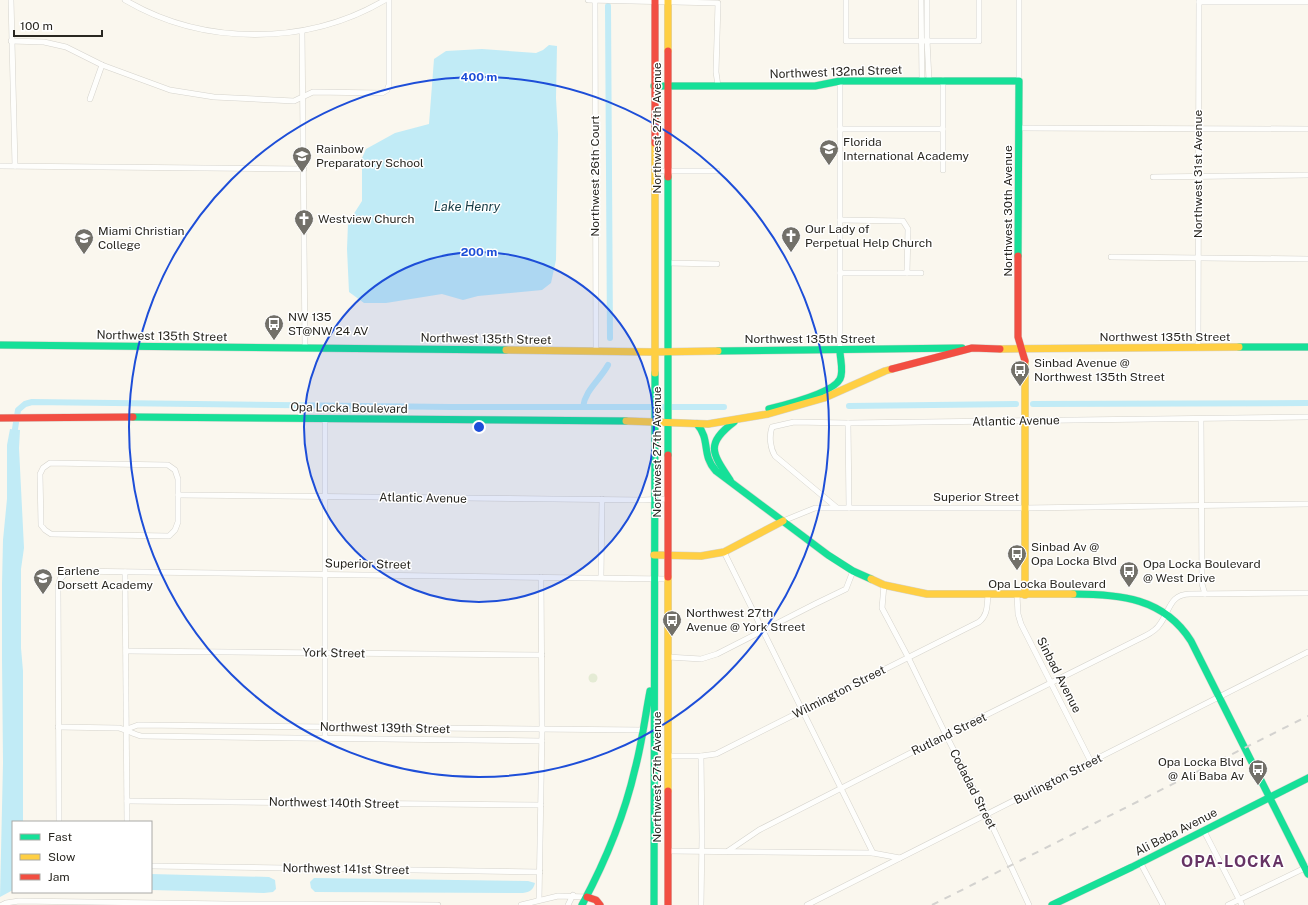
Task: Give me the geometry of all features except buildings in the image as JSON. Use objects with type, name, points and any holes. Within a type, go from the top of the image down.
[{"type":"main road","name":"Northwest 27th Avenue","points":[[654,905],[655,1]]},
{"type":"main road","name":"Northwest 27th Avenue","points":[[668,1],[668,905]]},
{"type":"main road","name":"Northwest 132nd Street","points":[[654,86],[815,86],[840,81],[1018,80]]},
{"type":"main road","name":"Northwest 30th Avenue","points":[[1018,80],[1018,337],[1025,360],[1025,420]]},
{"type":"main road","name":"Northwest 135th Street","points":[[0,345],[654,352],[840,351],[972,348]]},
{"type":"main road","name":"Northwest 135th Street","points":[[1022,349],[1308,347]]},
{"type":"main road","name":"Opa Locka Boulevard","points":[[3,418],[654,419],[697,424],[713,423],[761,416],[796,407],[824,398],[885,371],[972,348],[1022,349]]},
{"type":"main road","points":[[761,416],[766,410],[809,397],[836,385],[840,380],[841,375],[840,351]]},
{"type":"main road","points":[[731,482],[715,456],[714,445],[719,432],[737,420]]},
{"type":"main road","points":[[1025,420],[1025,595]]},
{"type":"main road","name":"Opa Locka Boulevard","points":[[697,424],[704,431],[706,455],[713,469],[828,555],[853,571],[884,585],[927,594],[1115,595],[1148,604],[1165,614],[1178,624],[1189,636],[1307,870]]},
{"type":"main road","name":"Superior Street","points":[[654,555],[701,556],[724,552],[783,522]]},
{"type":"main road","points":[[582,905],[609,852],[629,797],[644,730],[649,693],[654,679]]},
{"type":"main road","name":"Ali Baba Avenue","points":[[1052,905],[1204,831],[1308,778]]},
{"type":"main road","points":[[654,785],[660,796],[668,802]]},
{"type":"main road","points":[[654,807],[660,810],[668,827]]},
{"type":"main road","points":[[587,897],[596,900],[600,905]]},
{"type":"street","points":[[11,0],[15,166]]},
{"type":"street","points":[[125,0],[148,12],[171,20],[214,30],[257,35],[302,31],[344,19],[385,0]]},
{"type":"street","points":[[11,41],[44,42],[66,47],[102,65],[170,90],[214,97],[294,101],[313,92],[382,93],[387,91],[389,83],[389,0]]},
{"type":"street","points":[[588,0],[718,3],[716,72],[718,86]]},
{"type":"street","name":"Northwest 26th Court","points":[[595,0],[596,351]]},
{"type":"street","points":[[846,0],[846,41],[979,40],[979,0]]},
{"type":"street","points":[[921,0],[924,40],[928,60],[925,80]]},
{"type":"street","points":[[925,80],[921,60],[928,0]]},
{"type":"street","name":"Northwest 30th Avenue","points":[[1018,80],[1019,0]]},
{"type":"street","points":[[1199,1],[1308,2]]},
{"type":"street","name":"Northwest 31st Avenue","points":[[1198,348],[1199,1]]},
{"type":"street","points":[[302,31],[305,348]]},
{"type":"street","points":[[921,60],[928,60]]},
{"type":"street","points":[[90,99],[102,65]]},
{"type":"street","points":[[943,80],[943,170]]},
{"type":"street","points":[[840,81],[840,351]]},
{"type":"street","points":[[1019,128],[1308,129]]},
{"type":"street","points":[[840,129],[943,129]]},
{"type":"street","points":[[0,166],[304,169]]},
{"type":"street","points":[[654,172],[717,171]]},
{"type":"street","points":[[1153,176],[1198,177],[1308,175]]},
{"type":"street","points":[[840,220],[903,221],[908,229],[907,273]]},
{"type":"street","points":[[1111,257],[1308,259]]},
{"type":"street","points":[[668,263],[717,264]]},
{"type":"street","points":[[840,273],[921,274]]},
{"type":"street","points":[[324,738],[325,418]]},
{"type":"street","name":"Atlantic Avenue","points":[[836,507],[775,456],[771,449],[772,427],[794,422],[848,423],[1308,418]]},
{"type":"street","points":[[1201,419],[1202,584],[1205,594],[1308,593]]},
{"type":"street","points":[[848,423],[849,508]]},
{"type":"street","points":[[50,463],[168,465],[176,470],[178,479],[178,495],[178,522],[175,530],[169,536],[51,534],[41,525],[40,474],[43,468],[50,463]]},
{"type":"street","name":"Atlantic Avenue","points":[[178,495],[667,499]]},
{"type":"street","points":[[601,577],[602,499]]},
{"type":"street","name":"Superior Street","points":[[783,522],[815,508],[836,507],[1024,508],[1308,504]]},
{"type":"street","points":[[724,552],[873,853]]},
{"type":"street","name":"Superior Street","points":[[58,727],[58,587],[60,579],[68,571],[667,579]]},
{"type":"street","points":[[668,657],[697,659],[711,657],[846,589],[853,571]]},
{"type":"street","points":[[125,572],[127,821]]},
{"type":"street","points":[[540,900],[542,577]]},
{"type":"street","name":"Codadad Street","points":[[884,585],[882,608],[987,815],[1029,905]]},
{"type":"street","name":"Rutland Street","points":[[728,852],[759,830],[1145,636],[1160,625],[1173,600],[1179,595],[1205,594]]},
{"type":"street","name":"Wilmington Street","points":[[668,756],[701,756],[716,754],[981,620],[986,612],[988,595]]},
{"type":"street","name":"Sinbad Avenue","points":[[1017,595],[1020,621],[1091,762]]},
{"type":"street","name":"York Street","points":[[126,651],[542,655]]},
{"type":"street","name":"Burlington Street","points":[[807,905],[1308,652]]},
{"type":"street","name":"Northwest 139th Street","points":[[58,727],[127,729],[138,725],[644,730]]},
{"type":"street","points":[[58,727],[59,821]]},
{"type":"street","points":[[426,740],[427,728]]},
{"type":"street","name":"Northwest 139th Street","points":[[127,729],[135,735],[141,736],[542,741]]},
{"type":"street","points":[[701,756],[701,905]]},
{"type":"street","name":"Northwest 140th Street","points":[[127,801],[541,805]]},
{"type":"street","points":[[1204,831],[1242,905]]},
{"type":"street","points":[[668,851],[873,853],[900,858]]},
{"type":"street","points":[[1140,862],[1163,905]]},
{"type":"street","name":"Northwest 141st Street","points":[[152,866],[540,872]]},
{"type":"street","points":[[1228,905],[1307,870]]},
{"type":"street","points":[[568,905],[573,895]]},
{"type":"street","points":[[521,905],[558,896],[573,895],[587,897]]},
{"type":"street","points":[[2,905],[6,903],[438,905]]},
{"type":"green space","points":[[593,673],[598,678],[593,683],[588,678]]},
{"type":"water","name":"Lake Henry","points":[[549,45],[557,46],[556,98],[558,134],[556,260],[551,283],[542,290],[478,296],[463,300],[442,294],[386,303],[364,303],[349,292],[347,249],[348,223],[362,201],[362,158],[366,149],[395,133],[429,124],[434,59],[446,51],[482,49],[536,53]]},
{"type":"water","points":[[10,429],[20,430],[19,448],[24,548],[21,569],[23,821],[12,821],[12,891],[0,897],[3,763],[2,584],[3,540],[7,499],[7,445]]},
{"type":"water","points":[[152,874],[269,877],[275,880],[276,889],[273,892],[152,890]]},
{"type":"water","points":[[314,878],[528,881],[535,883],[531,890],[523,893],[315,892],[311,888],[310,882]]},
{"type":"waterway","points":[[608,6],[610,338]]},
{"type":"waterway","points":[[583,407],[587,395],[608,365]]},
{"type":"waterway","points":[[15,429],[18,410],[25,404],[32,402],[451,407],[724,407]]},
{"type":"waterway","points":[[1033,404],[1308,403]]},
{"type":"waterway","points":[[849,406],[1016,404]]},
{"type":"railway","points":[[932,905],[1308,716]]},
{"type":"traffic: fast","points":[[654,86],[815,86],[840,81],[1019,81],[1018,256]]},
{"type":"traffic: fast","points":[[668,177],[668,455]]},
{"type":"traffic: fast","points":[[0,345],[506,350]]},
{"type":"traffic: fast","points":[[1239,347],[1308,347]]},
{"type":"traffic: fast","points":[[718,351],[962,348]]},
{"type":"traffic: fast","points":[[769,409],[819,394],[836,384],[840,379],[842,372],[840,351]]},
{"type":"traffic: fast","points":[[654,905],[655,373]]},
{"type":"traffic: fast","points":[[133,417],[626,421]]},
{"type":"traffic: fast","points":[[730,480],[719,463],[714,449],[715,443],[719,437],[734,422]]},
{"type":"traffic: fast","points":[[697,424],[704,436],[711,465],[716,471],[828,555],[853,571],[871,579]]},
{"type":"traffic: fast","points":[[1073,594],[1107,595],[1140,601],[1154,607],[1168,616],[1180,627],[1191,641],[1308,874]]},
{"type":"traffic: fast","points":[[582,905],[606,856],[631,787],[640,750],[650,691]]},
{"type":"traffic: fast","points":[[1052,905],[1132,867],[1308,778]]},
{"type":"traffic: slow","points":[[668,0],[668,51]]},
{"type":"traffic: slow","points":[[655,143],[655,373]]},
{"type":"traffic: slow","points":[[1000,349],[1239,347]]},
{"type":"traffic: slow","points":[[506,350],[654,352],[718,351]]},
{"type":"traffic: slow","points":[[1025,361],[1025,595]]},
{"type":"traffic: slow","points":[[626,421],[708,424],[768,414],[824,398],[892,369]]},
{"type":"traffic: slow","points":[[654,555],[701,556],[724,552],[783,521]]},
{"type":"traffic: slow","points":[[668,577],[668,791]]},
{"type":"traffic: slow","points":[[871,579],[884,585],[927,594],[1073,594]]},
{"type":"traffic: jam","points":[[655,0],[655,143]]},
{"type":"traffic: jam","points":[[668,51],[668,177]]},
{"type":"traffic: jam","points":[[1018,256],[1018,337],[1025,361]]},
{"type":"traffic: jam","points":[[892,369],[972,348],[1000,349]]},
{"type":"traffic: jam","points":[[0,418],[133,417]]},
{"type":"traffic: jam","points":[[668,455],[668,577]]},
{"type":"traffic: jam","points":[[668,791],[668,905]]},
{"type":"traffic: jam","points":[[587,897],[596,900],[600,905]]},
{"type":"place","name":"Florida International Academy","points":[[829,166]]},
{"type":"place","name":"Rainbow Preparatory School","points":[[302,173]]},
{"type":"place","name":"Westview Church","points":[[304,236]]},
{"type":"place","name":"Our Lady of Perpetual Help Church","points":[[791,253]]},
{"type":"place","name":"Miami Christian College","points":[[84,255]]},
{"type":"place","name":"NW 135 ST@NW 24 AV","points":[[274,341]]},
{"type":"place","name":"Sinbad Avenue @ Northwest 135th Street","points":[[1020,387]]},
{"type":"place","name":"Sinbad Av @ Opa Locka Blvd","points":[[1017,571]]},
{"type":"place","name":"Opa Locka Boulevard @ West Drive","points":[[1129,588]]},
{"type":"place","name":"Earlene Dorsett Academy","points":[[43,595]]},
{"type":"place","name":"Northwest 27th Avenue @ York Street","points":[[672,637]]},
{"type":"place","name":"Opa Locka Blvd @ Ali Baba Av","points":[[1258,786]]},
{"type":"district","name":"OPA-LOCKA","points":[[1233,861]]}]
